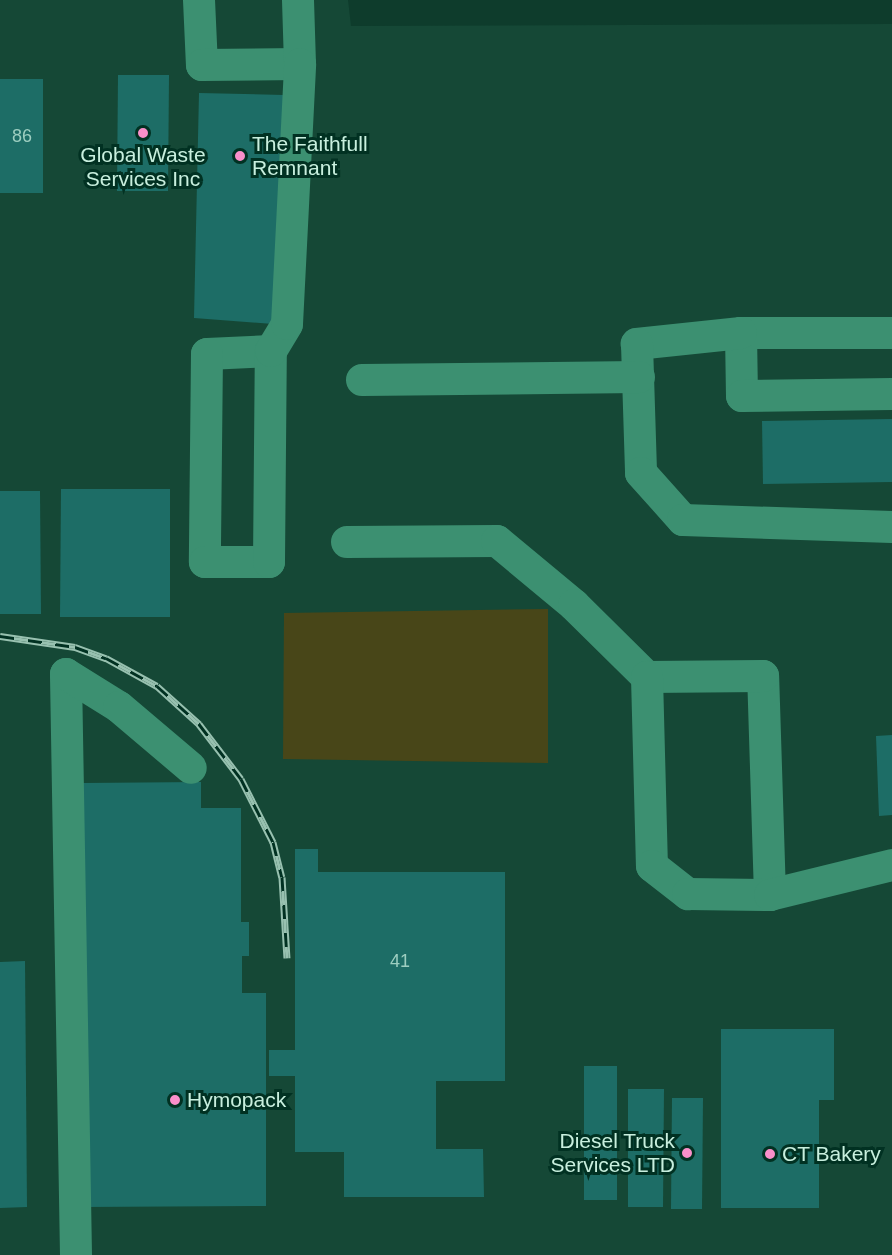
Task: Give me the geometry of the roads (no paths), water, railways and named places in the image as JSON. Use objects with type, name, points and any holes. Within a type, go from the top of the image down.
[{"type":"lane","points":[[200,0],[202,65],[300,64]]},
{"type":"lane","points":[[272,351],[207,354],[205,562],[269,562],[272,351],[287,324],[300,64],[298,0]]},
{"type":"lane","points":[[741,333],[742,396],[892,394]]},
{"type":"lane","points":[[892,333],[741,333],[637,344],[641,473],[683,520],[892,527]]},
{"type":"lane","points":[[362,380],[639,377]]},
{"type":"lane","points":[[347,542],[497,542],[574,605],[648,678],[652,866],[688,894],[770,895],[892,865]]},
{"type":"lane","points":[[76,1255],[66,675],[119,707],[192,768]]},
{"type":"lane","points":[[648,678],[763,676],[770,895]]},
{"type":"railway","points":[[0,636],[75,647],[106,658],[157,686],[199,724],[241,779],[273,842],[282,877],[287,958]]},
{"type":"place","name":"Global Waste Services Inc","points":[[143,133]]},
{"type":"place","name":"The Faithfull Remnant","points":[[240,156]]},
{"type":"place","name":"Hymopack","points":[[175,1100]]},
{"type":"place","name":"Diesel Truck Services LTD","points":[[687,1153]]},
{"type":"place","name":"CT Bakery","points":[[770,1154]]}]
